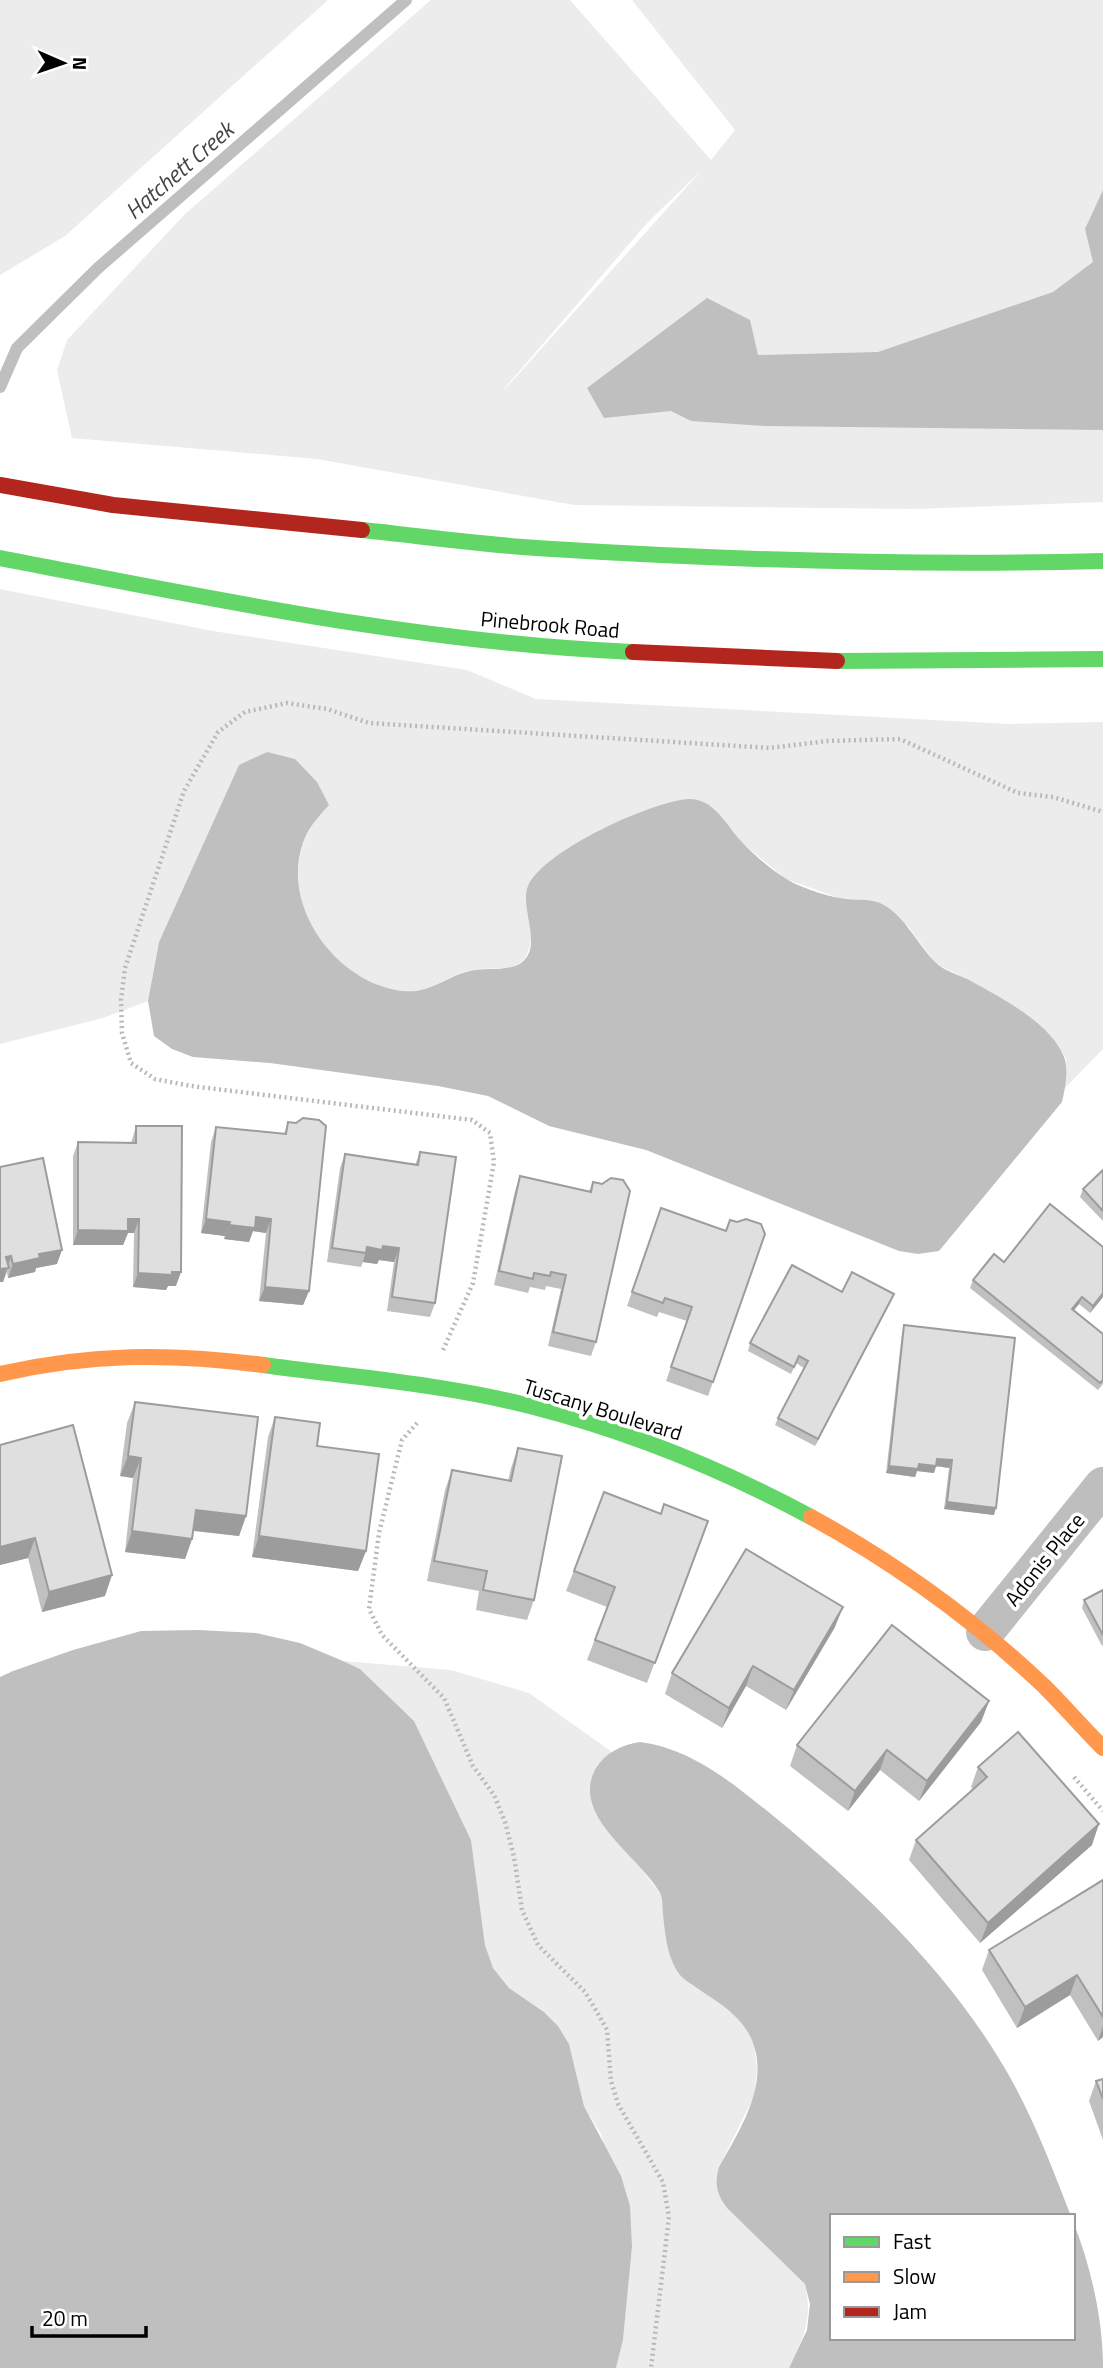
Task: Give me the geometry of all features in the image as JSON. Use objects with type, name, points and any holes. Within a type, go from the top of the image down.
[{"type":"street","points":[[0,485],[113,505],[534,548],[831,562],[993,564],[1103,561]]},
{"type":"street","name":"Pinebrook Road","points":[[0,558],[268,609],[507,643],[612,651],[867,662],[1103,659]]},
{"type":"street","name":"Tuscany Boulevard","points":[[0,1374],[72,1359],[177,1355],[235,1360],[432,1389],[528,1405],[586,1421],[705,1464],[771,1494],[831,1527],[925,1588],[985,1632],[1082,1724],[1103,1748]]},
{"type":"street","name":"Adonis Place","points":[[985,1632],[1103,1486]]},
{"type":"path","points":[[651,2368],[669,2217],[663,2182],[618,2104],[611,2081],[607,2030],[585,1992],[538,1945],[522,1910],[514,1857],[505,1822],[494,1795],[473,1766],[444,1698],[382,1635],[369,1609],[379,1533],[402,1440],[426,1410],[437,1363],[472,1283],[494,1162],[490,1133],[472,1120],[191,1086],[155,1079],[131,1063],[122,1033],[121,1000],[125,968],[184,791],[218,732],[245,712],[287,703],[327,709],[369,723],[770,748],[827,741],[900,739],[1017,793],[1053,797],[1103,812]]},
{"type":"path","points":[[404,1422],[429,1426]]},
{"type":"path","points":[[1069,1771],[1103,1811]]},
{"type":"shaded area","points":[[0,0],[328,0],[65,236],[0,275]]},
{"type":"shaded area","points":[[431,0],[570,0],[711,160],[735,130],[632,0],[1103,0],[1103,502],[914,509],[574,505],[317,459],[72,438],[57,370],[67,340],[185,214]],"holes":[[[701,171],[505,389],[648,222]]]},
{"type":"shaded area","points":[[1103,190],[1103,430],[765,426],[691,421],[671,411],[604,418],[587,388],[707,298],[750,320],[758,355],[878,352],[1053,292],[1093,262],[1085,229]]},
{"type":"shaded area","points":[[0,589],[213,631],[467,670],[536,699],[1010,724],[1103,722],[1103,1049],[1065,1088],[1066,1058],[1035,1021],[969,980],[936,964],[908,926],[863,900],[839,898],[786,879],[741,842],[714,809],[531,939],[528,952],[517,965],[469,971],[421,990],[404,991],[380,986],[357,975],[337,959],[320,940],[308,918],[300,894],[298,869],[305,838],[329,805],[267,752],[239,766],[159,942],[148,1001],[103,1018],[0,1044]]},
{"type":"shaded area","points":[[267,752],[295,759],[317,782],[329,805],[305,838],[298,868],[300,893],[308,917],[320,939],[337,959],[380,986],[404,991],[422,990],[462,973],[521,963],[528,956],[531,947],[526,895],[528,886],[538,872],[576,843],[625,818],[671,802],[697,800],[719,814],[746,846],[779,874],[796,884],[827,895],[880,903],[889,908],[939,965],[996,995],[1037,1022],[1058,1045],[1064,1057],[1066,1073],[1062,1102],[939,1251],[918,1254],[899,1251],[646,1150],[549,1126],[488,1096],[438,1086],[270,1063],[193,1057],[172,1049],[154,1036],[148,1001],[159,942],[239,765]]},
{"type":"shaded area","points":[[141,1631],[256,1633],[300,1643],[343,1661],[360,1669],[414,1721],[471,1840],[485,1945],[493,1968],[509,1988],[544,2012],[558,2026],[569,2044],[584,2106],[621,2176],[630,2206],[632,2247],[623,2340],[616,2368],[0,2368],[0,1677],[73,1650]]},
{"type":"shaded area","points":[[343,1661],[451,1670],[529,1693],[612,1752],[600,1762],[641,1868],[661,1895],[666,1939],[719,2003],[744,2023],[754,2044],[757,2070],[754,2096],[719,2167],[805,2284],[808,2308],[806,2327],[789,2368],[616,2368],[623,2340],[632,2247],[601,2134],[584,2106],[569,2044],[558,2026],[544,2012],[509,1988],[493,1968],[485,1945],[471,1840],[414,1721],[360,1669]]},
{"type":"shaded area","points":[[640,1742],[678,1752],[730,1782],[844,1876],[906,1938],[963,2006],[1011,2079],[1036,2129],[1070,2214],[830,2214],[830,2340],[1075,2340],[1075,2227],[1095,2293],[1103,2368],[789,2368],[807,2330],[810,2304],[805,2284],[728,2209],[721,2199],[717,2185],[719,2167],[743,2123],[755,2092],[757,2059],[753,2043],[737,2018],[680,1975],[667,1946],[660,1893],[610,1835],[592,1803],[590,1786],[596,1768],[615,1750]]},
{"type":"building","points":[[303,1118],[319,1120],[326,1126],[309,1291],[265,1287],[271,1219],[256,1217],[255,1228],[206,1219],[216,1127],[286,1134],[288,1122],[296,1123]]},
{"type":"building","points":[[136,1126],[182,1126],[181,1272],[172,1272],[172,1275],[138,1273],[139,1219],[128,1219],[128,1231],[78,1230],[78,1142],[136,1143]]},
{"type":"building","points":[[420,1152],[456,1157],[435,1303],[392,1297],[399,1248],[383,1246],[382,1250],[367,1247],[366,1253],[332,1248],[345,1154],[418,1165]]},
{"type":"building","points":[[43,1158],[62,1250],[39,1254],[40,1258],[13,1264],[11,1256],[6,1257],[9,1268],[0,1269],[0,1167]]},
{"type":"building","points":[[1103,1170],[1103,1211],[1083,1189]]},
{"type":"building","points":[[520,1176],[591,1192],[593,1182],[602,1184],[611,1178],[623,1180],[630,1191],[596,1342],[553,1332],[566,1275],[534,1273],[533,1279],[499,1271]]},
{"type":"building","points":[[1050,1204],[1103,1247],[1103,1293],[1093,1306],[1082,1297],[1072,1309],[1103,1334],[1103,1380],[1100,1383],[973,1280],[994,1254],[1004,1262]]},
{"type":"building","points":[[661,1208],[726,1231],[730,1220],[737,1222],[746,1219],[761,1224],[765,1234],[713,1382],[671,1367],[692,1307],[665,1298],[663,1303],[632,1292]]},
{"type":"building","points":[[792,1265],[842,1292],[852,1272],[894,1294],[818,1439],[778,1418],[808,1361],[799,1356],[794,1367],[750,1343]]},
{"type":"building","points":[[904,1325],[1015,1338],[996,1508],[947,1502],[952,1460],[937,1459],[936,1466],[919,1464],[918,1469],[889,1466]]},
{"type":"building","points":[[135,1402],[258,1417],[246,1516],[196,1510],[192,1539],[132,1531],[141,1458],[128,1456]]},
{"type":"building","points":[[275,1417],[320,1423],[317,1446],[379,1454],[366,1551],[259,1536]]},
{"type":"building","points":[[73,1425],[112,1575],[49,1592],[35,1538],[0,1547],[0,1445]]},
{"type":"building","points":[[518,1448],[562,1456],[534,1600],[483,1590],[487,1571],[434,1561],[452,1470],[511,1481]]},
{"type":"building","points":[[604,1492],[661,1514],[664,1504],[708,1521],[655,1663],[595,1640],[615,1587],[574,1571]]},
{"type":"building","points":[[746,1549],[843,1607],[794,1690],[753,1666],[729,1708],[672,1673]]},
{"type":"building","points":[[1103,1590],[1103,1635],[1084,1600]]},
{"type":"building","points":[[892,1625],[989,1701],[927,1781],[887,1750],[855,1791],[797,1745]]},
{"type":"building","points":[[1018,1732],[1099,1824],[988,1923],[916,1840],[987,1777],[978,1767]]},
{"type":"building","points":[[1103,1880],[1103,2017],[1077,1975],[1025,2007],[989,1950]]},
{"type":"building","points":[[1103,2079],[1103,2099],[1096,2081]]},
{"type":"waterway","name":"Hatchett Creek","points":[[0,387],[17,348],[98,268],[406,0]]},
{"type":"traffic: fast","points":[[362,530],[514,546],[678,556],[890,562],[1103,561]]},
{"type":"traffic: fast","points":[[0,558],[236,603],[394,629],[553,647],[633,652]]},
{"type":"traffic: fast","points":[[837,661],[1103,659]]},
{"type":"traffic: fast","points":[[263,1365],[465,1392],[567,1416],[639,1439],[709,1467],[811,1517]]},
{"type":"traffic: slow","points":[[0,1374],[67,1362],[131,1357],[196,1358],[263,1365]]},
{"type":"traffic: slow","points":[[811,1517],[903,1573],[990,1638],[1044,1686],[1103,1748]]},
{"type":"traffic: jam","points":[[0,485],[113,505],[362,530]]},
{"type":"traffic: jam","points":[[633,652],[837,661]]}]
